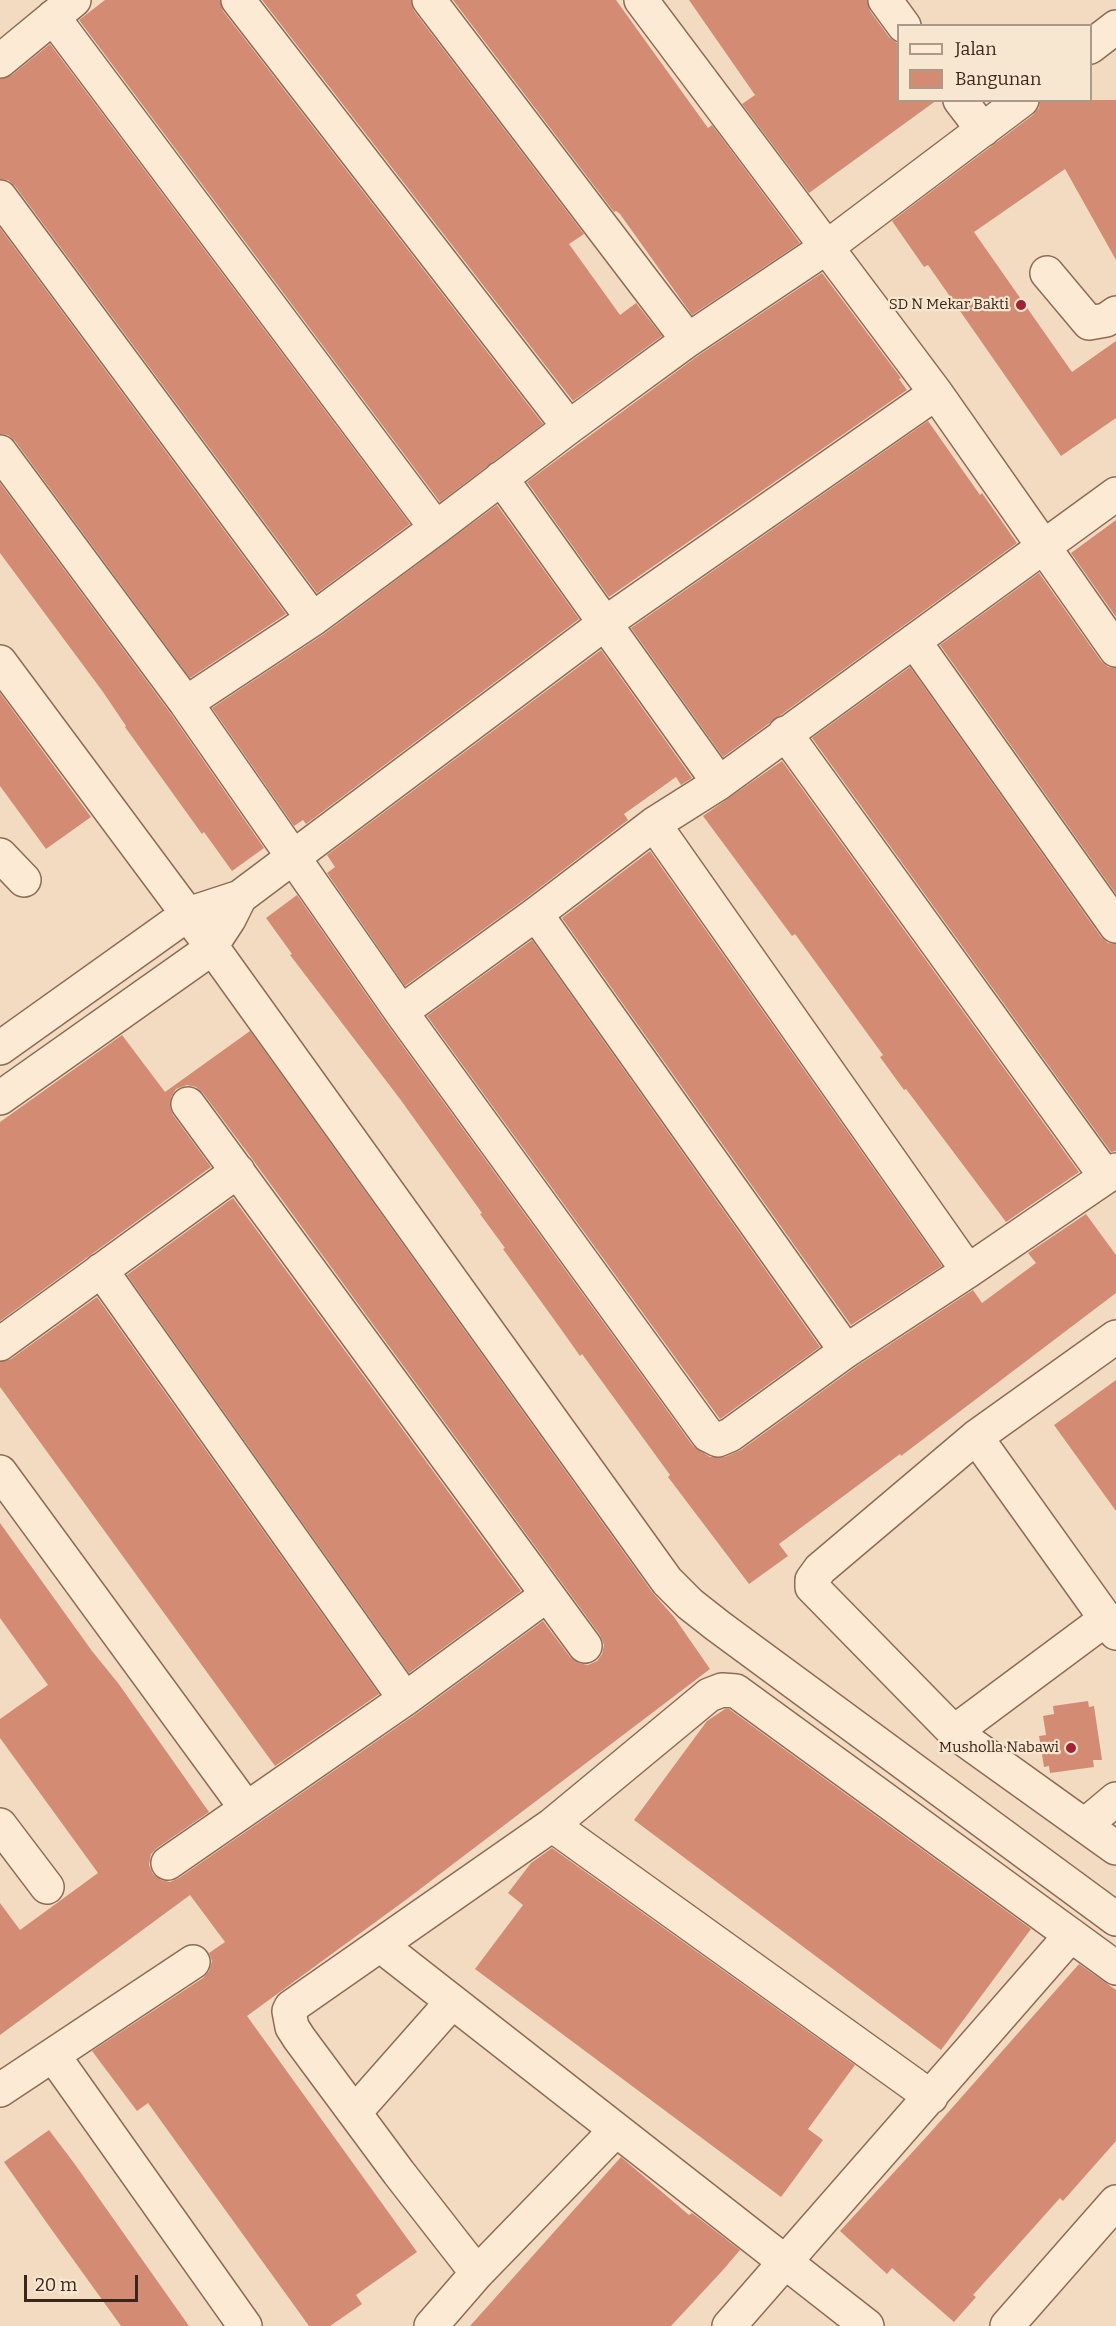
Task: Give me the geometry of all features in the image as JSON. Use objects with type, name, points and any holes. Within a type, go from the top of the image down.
[{"type":"street","points":[[238,0],[569,427]]},
{"type":"street","points":[[429,0],[688,340]]},
{"type":"street","points":[[641,0],[936,393],[1116,650]]},
{"type":"street","points":[[885,0],[903,24]]},
{"type":"street","points":[[0,61],[63,8],[436,528]]},
{"type":"street","points":[[1092,45],[1116,27]]},
{"type":"street","points":[[962,102],[983,130]]},
{"type":"street","points":[[186,703],[313,619],[569,427],[688,340],[827,247],[1019,102]]},
{"type":"street","points":[[0,197],[313,619]]},
{"type":"street","points":[[1047,273],[1089,323],[1106,320],[1116,313]]},
{"type":"street","points":[[0,1048],[188,914],[240,897],[604,624],[936,393]]},
{"type":"street","points":[[0,452],[186,703],[401,1012],[708,1434],[718,1440],[730,1435],[846,1351],[1111,1173],[784,734]]},
{"type":"street","points":[[501,478],[719,783]]},
{"type":"street","points":[[401,1012],[536,914],[654,824],[719,783],[1116,494]]},
{"type":"street","points":[[914,641],[1116,926]]},
{"type":"street","points":[[0,662],[212,947],[667,1581],[690,1604],[718,1626],[1116,1919]]},
{"type":"street","points":[[654,824],[968,1271]]},
{"type":"street","points":[[0,855],[24,880]]},
{"type":"street","points":[[0,1098],[212,947],[240,897]]},
{"type":"street","points":[[536,914],[846,1351]]},
{"type":"street","points":[[94,982],[119,1013]]},
{"type":"street","points":[[188,1104],[585,1646]]},
{"type":"street","points":[[0,1344],[238,1171]]},
{"type":"street","points":[[102,1270],[405,1699]]},
{"type":"street","points":[[1116,1338],[976,1437],[820,1569],[812,1580],[812,1587],[816,1592],[954,1732],[1116,1848]]},
{"type":"street","points":[[954,1732],[1111,1626],[976,1437]]},
{"type":"street","points":[[0,1472],[246,1808]]},
{"type":"street","points":[[168,1863],[405,1699],[548,1595]]},
{"type":"street","points":[[477,2273],[399,2173],[296,2032],[289,2018],[291,2007],[552,1825],[709,1695],[722,1690],[736,1692],[1116,1968]]},
{"type":"street","points":[[1085,1825],[1116,1799]]},
{"type":"street","points":[[0,1825],[46,1887]]},
{"type":"street","points":[[552,1825],[931,2097]]},
{"type":"street","points":[[729,2326],[1071,1935]]},
{"type":"street","points":[[380,1945],[867,2326]]},
{"type":"street","points":[[0,2090],[194,1962]]},
{"type":"street","points":[[355,2112],[452,2002]]},
{"type":"street","points":[[53,2055],[245,2326]]},
{"type":"street","points":[[431,2326],[477,2273],[615,2131]]},
{"type":"street","points":[[1006,2326],[1116,2202]]},
{"type":"building","points":[[105,0],[220,0],[223,11],[543,424],[440,502],[79,20]]},
{"type":"building","points":[[262,0],[411,0],[414,11],[584,234],[569,244],[620,315],[636,303],[662,336],[573,401]]},
{"type":"building","points":[[453,0],[616,0],[708,128],[712,125],[800,243],[692,315],[620,214],[614,212]]},
{"type":"building","points":[[689,0],[867,0],[870,11],[889,37],[897,43],[897,102],[934,102],[809,193],[742,104],[755,95]]},
{"type":"building","points":[[50,44],[410,524],[317,593],[15,186],[8,180],[0,179],[0,79],[12,75]]},
{"type":"building","points":[[1116,100],[1116,260],[1065,169],[974,232],[1072,372],[1116,341],[1116,418],[1061,456],[928,265],[924,267],[892,221],[1033,115],[1039,108],[1040,102]]},
{"type":"building","points":[[0,228],[286,614],[190,678],[15,441],[8,435],[0,434]]},
{"type":"building","points":[[822,273],[901,378],[899,379],[907,390],[609,597],[527,482],[699,355]]},
{"type":"building","points":[[928,421],[1017,543],[723,757],[631,628]]},
{"type":"building","points":[[0,483],[171,714],[264,848],[232,871],[204,832],[202,834],[125,727],[103,692],[0,553]]},
{"type":"building","points":[[497,505],[579,619],[306,824],[303,820],[294,826],[212,708],[324,634]]},
{"type":"building","points":[[1116,520],[1116,617],[1071,553]]},
{"type":"building","points":[[1039,573],[1101,661],[1108,667],[1116,668],[1116,894],[940,645]]},
{"type":"building","points":[[601,650],[692,778],[681,785],[676,777],[624,814],[628,820],[525,899],[405,986],[327,873],[335,867],[327,855]]},
{"type":"building","points":[[910,667],[1101,937],[1108,943],[1116,944],[1116,1151],[1111,1152],[812,738]]},
{"type":"building","points":[[0,693],[91,817],[46,849],[0,786]]},
{"type":"building","points":[[782,761],[1079,1172],[1006,1222],[906,1089],[904,1090],[880,1057],[883,1055],[795,934],[792,936],[703,816]]},
{"type":"building","points":[[650,851],[942,1266],[851,1325],[562,918]]},
{"type":"building","points":[[297,895],[386,1023],[693,1446],[710,1457],[725,1457],[741,1450],[857,1366],[973,1290],[982,1303],[1036,1263],[1028,1253],[1086,1214],[1116,1255],[1116,1293],[901,1456],[900,1454],[779,1544],[788,1556],[749,1584],[668,1477],[670,1475],[503,1249],[505,1248],[480,1214],[482,1213],[400,1099],[290,955],[292,954],[266,918]]},
{"type":"building","points":[[532,940],[820,1347],[720,1419],[427,1016]]},
{"type":"building","points":[[250,1031],[652,1592],[674,1617],[710,1669],[407,1899],[247,2016],[417,2252],[356,2295],[362,2304],[330,2326],[309,2326],[148,2103],[137,2111],[92,2051],[203,1978],[209,1971],[212,1961],[209,1953],[225,1942],[190,1895],[0,2035],[0,1903],[20,1930],[98,1873],[0,1738],[0,1719],[48,1685],[0,1618],[0,1523],[92,1651],[118,1683],[209,1812],[151,1854],[149,1865],[153,1874],[161,1880],[170,1882],[416,1714],[543,1621],[570,1657],[578,1663],[588,1665],[597,1661],[604,1645],[600,1635],[253,1160],[203,1093],[196,1087],[187,1085],[176,1089],[171,1097],[170,1107],[173,1115],[211,1167],[0,1321],[0,1122],[122,1035],[165,1092]]},
{"type":"building","points":[[233,1198],[521,1591],[409,1673],[127,1275]]},
{"type":"building","points":[[97,1297],[379,1694],[275,1766],[0,1387],[0,1362],[11,1359]]},
{"type":"building","points":[[1116,1380],[1116,1511],[1054,1425]]},
{"type":"building","name":"Musholla Nabawi","points":[[1088,1701],[1089,1707],[1094,1706],[1102,1760],[1093,1760],[1094,1767],[1050,1773],[1049,1766],[1044,1767],[1039,1736],[1046,1735],[1043,1716],[1054,1714],[1053,1706]]},
{"type":"building","points":[[725,1709],[729,1709],[1031,1929],[941,2050],[634,1820],[707,1721]]},
{"type":"building","points":[[552,1848],[855,2065],[808,2129],[823,2140],[781,2197],[475,1969],[523,1905],[508,1893],[531,1863]]},
{"type":"building","points":[[1079,1964],[1116,1990],[1116,2141],[1063,2201],[1060,2198],[973,2295],[976,2297],[954,2322],[892,2268],[887,2274],[840,2231]]},
{"type":"building","points":[[49,2130],[189,2326],[121,2326],[49,2226],[4,2162]]},
{"type":"building","points":[[621,2157],[689,2215],[692,2213],[740,2250],[723,2270],[671,2326],[470,2326]]},
{"type":"place","name":"SD N Mekar Bakti","points":[[1021,305]]},
{"type":"place","name":"Musholla Nabawi","points":[[1071,1748]]}]
